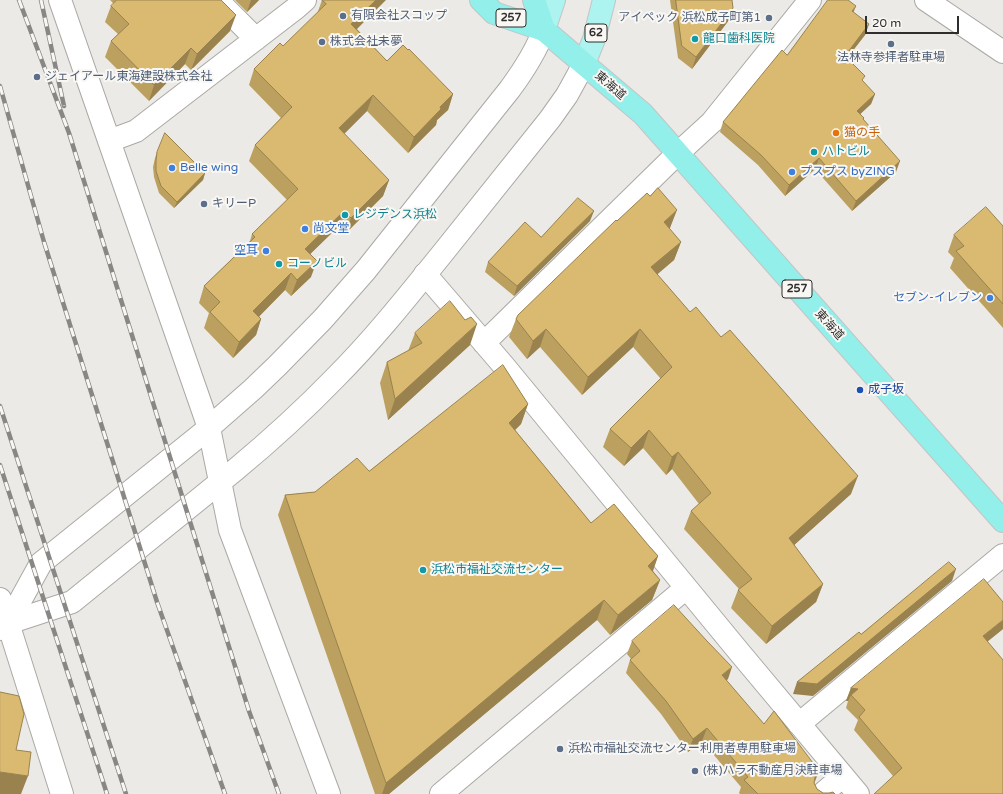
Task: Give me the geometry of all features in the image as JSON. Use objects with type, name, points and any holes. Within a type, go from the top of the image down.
[{"type":"highway","name":"257","points":[[481,0],[494,13],[544,30],[584,64]]},
{"type":"highway","name":"257","points":[[534,0],[544,30]]},
{"type":"highway","name":"東海道","points":[[584,64],[643,114],[1003,521]]},
{"type":"main road","points":[[544,30],[554,0]]},
{"type":"main road","name":"62","points":[[584,64],[594,38],[604,0]]},
{"type":"street","points":[[60,0],[209,428],[230,530],[329,794]]},
{"type":"street","points":[[217,0],[256,39]]},
{"type":"street","points":[[109,140],[136,131],[305,0]]},
{"type":"street","points":[[484,343],[677,154],[712,122],[810,0]]},
{"type":"street","points":[[926,0],[1003,52]]},
{"type":"street","points":[[4,626],[41,563],[209,428],[249,393],[323,319],[366,270],[510,89],[538,46],[544,30]]},
{"type":"street","points":[[4,626],[72,602],[220,483],[267,443],[336,377],[404,301],[550,119],[567,95],[584,64]]},
{"type":"street","points":[[426,274],[858,794]]},
{"type":"street","points":[[799,724],[1003,555]]},
{"type":"street","points":[[442,794],[686,588]]},
{"type":"street","points":[[0,599],[4,626],[62,794]]},
{"type":"street","points":[[822,794],[843,776]]},
{"type":"building","points":[[117,0],[221,0],[236,15],[197,54],[191,48],[154,85],[111,41],[129,24],[111,6]]},
{"type":"building","points":[[322,0],[376,0],[351,24],[387,61],[403,45],[408,50],[409,49],[453,94],[414,137],[373,95],[339,128],[389,180],[351,218],[344,211],[305,249],[317,261],[297,280],[291,273],[253,311],[261,319],[239,342],[210,312],[220,302],[204,286],[255,237],[252,234],[298,189],[255,145],[292,107],[254,69],[280,43],[283,46],[326,4]]},
{"type":"building","name":"龍口歯科医院","points":[[676,0],[732,0],[733,8],[696,57],[682,46]]},
{"type":"building","points":[[828,0],[848,0],[856,6],[852,11],[869,24],[845,56],[865,76],[862,80],[875,94],[857,111],[900,161],[856,201],[819,158],[789,185],[761,155],[723,122],[782,50],[787,55]]},
{"type":"building","points":[[165,133],[205,173],[177,202],[161,186],[156,171],[157,152]]},
{"type":"building","points":[[658,188],[677,210],[664,222],[681,242],[651,267],[690,312],[696,307],[721,337],[730,330],[858,476],[789,538],[823,584],[772,626],[738,590],[752,579],[691,511],[711,493],[678,452],[672,457],[649,430],[631,448],[610,429],[672,367],[640,329],[588,377],[546,329],[533,341],[516,319],[518,315],[616,220],[617,221],[647,193],[650,196]]},
{"type":"building","points":[[578,198],[594,211],[517,286],[488,262],[525,222],[541,237]]},
{"type":"building","name":"セブン-イレブン","points":[[986,207],[1003,226],[1003,304],[956,251],[964,246],[954,235]]},
{"type":"building","points":[[450,301],[465,320],[471,317],[477,324],[395,399],[387,362],[422,343],[415,333]]},
{"type":"building","name":"浜松市福祉交流センター","points":[[503,365],[528,404],[509,423],[591,523],[614,504],[658,556],[648,566],[660,580],[618,615],[604,600],[386,783],[285,495],[315,492],[357,458],[369,471]]},
{"type":"building","points":[[949,562],[956,569],[817,684],[797,682],[859,632],[861,634]]},
{"type":"building","points":[[984,579],[1003,602],[1003,620],[983,636],[1003,660],[1003,794],[874,794],[902,768],[859,717],[865,710],[851,695],[858,689],[851,688]]},
{"type":"building","points":[[674,605],[732,667],[722,675],[764,724],[774,711],[819,771],[815,777],[814,783],[817,789],[823,793],[833,792],[835,794],[758,794],[744,780],[748,777],[707,728],[693,739],[666,701],[630,660],[640,651],[632,641]]},
{"type":"building","points":[[0,692],[19,696],[24,714],[16,750],[31,752],[28,776],[0,772]]},
{"type":"railway","points":[[19,0],[69,133],[249,711],[279,794]]},
{"type":"railway","points":[[41,0],[64,106]]},
{"type":"railway","points":[[0,86],[44,242],[157,602],[225,794]]},
{"type":"railway","points":[[0,406],[126,794]]},
{"type":"railway","points":[[0,465],[107,794]]},
{"type":"place","name":"有限会社スコップ","points":[[343,16]]},
{"type":"place","name":"アイペック 浜松成子町第1","points":[[769,18]]},
{"type":"place","name":"龍口歯科医院","points":[[695,39]]},
{"type":"place","name":"株式会社未夢","points":[[322,42]]},
{"type":"place","name":"法林寺参拝者駐車場","points":[[891,44]]},
{"type":"place","name":"ジェイアール東海建設株式会社","points":[[37,77]]},
{"type":"place","name":"猫の手","points":[[836,133]]},
{"type":"place","name":"ハトビル","points":[[814,152]]},
{"type":"place","name":"Belle wing","points":[[172,168]]},
{"type":"place","name":"プスプス byZING","points":[[792,172]]},
{"type":"place","name":"キリーP","points":[[204,204]]},
{"type":"place","name":"レジデンス浜松","points":[[345,215]]},
{"type":"place","name":"尚文堂","points":[[305,229]]},
{"type":"place","name":"空耳","points":[[266,251]]},
{"type":"place","name":"コーノビル","points":[[279,264]]},
{"type":"place","name":"セブン-イレブン","points":[[990,298]]},
{"type":"place","name":"成子坂","points":[[860,390]]},
{"type":"place","name":"浜松市福祉交流センター","points":[[423,570]]},
{"type":"place","name":"浜松市福祉交流センター利用者専用駐車場","points":[[560,749]]},
{"type":"place","name":"(株)ハラ不動産月決駐車場","points":[[695,771]]}]
